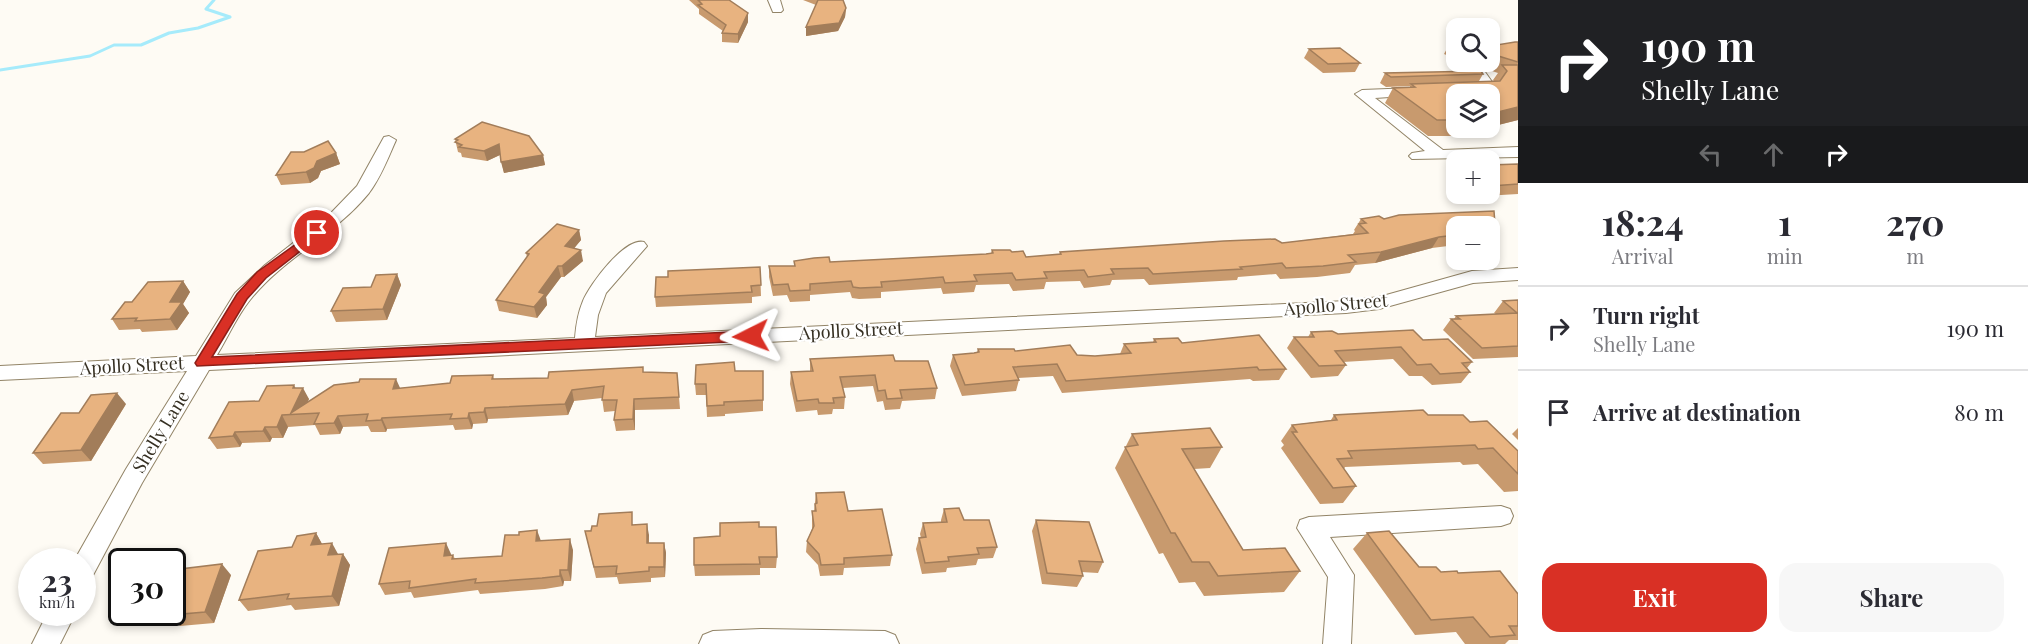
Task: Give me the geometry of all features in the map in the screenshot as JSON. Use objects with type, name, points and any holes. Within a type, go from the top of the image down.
[{"type":"street","points":[[1477,72],[1486,84]]},
{"type":"street","points":[[1430,92],[1362,94],[1439,155]]},
{"type":"street","name":"Shelly Lane","points":[[95,548],[134,476],[242,297],[261,275],[304,245],[358,195],[365,187],[389,140]]},
{"type":"street","points":[[1417,156],[1518,152]]},
{"type":"street","points":[[584,344],[589,309],[598,291],[614,270],[638,246]]},
{"type":"street","name":"Apollo Street","points":[[0,373],[1346,307],[1379,303],[1472,277],[1518,274]]},
{"type":"street","points":[[1337,644],[1341,575],[1309,528],[1501,516]]},
{"type":"street","points":[[46,644],[55,626]]},
{"type":"street","points":[[713,644],[761,642],[885,644]]},
{"type":"building","points":[[698,0],[729,0],[748,13],[738,34],[722,33],[726,25],[698,5],[702,4]]},
{"type":"building","points":[[818,0],[843,0],[846,8],[839,23],[806,27]]},
{"type":"building","points":[[1518,42],[1518,62],[1500,57],[1500,45]]},
{"type":"building","points":[[1340,48],[1360,63],[1328,64],[1309,49]]},
{"type":"building","points":[[1502,65],[1518,65],[1518,107],[1500,112],[1500,84],[1446,84],[1446,120],[1437,120],[1393,88],[1415,87],[1411,84],[1500,81],[1507,71]]},
{"type":"building","points":[[1482,72],[1483,74],[1391,77],[1385,73]]},
{"type":"building","points":[[482,122],[529,136],[543,155],[501,162],[499,144],[484,151],[459,147],[462,145],[455,142],[458,140],[455,139]]},
{"type":"building","points":[[328,141],[336,153],[317,161],[314,168],[306,172],[276,175],[291,152],[304,152]]},
{"type":"building","points":[[1518,164],[1518,184],[1500,185],[1500,165]]},
{"type":"building","points":[[1494,211],[1494,216],[1446,216],[1446,236],[1381,252],[1348,255],[1356,262],[1323,266],[1286,268],[1282,263],[1240,267],[1242,269],[1153,274],[1148,268],[1111,269],[1114,274],[1088,277],[1084,270],[1044,272],[1047,278],[1016,280],[1012,273],[974,275],[977,281],[945,283],[943,277],[881,282],[882,287],[853,287],[851,281],[810,284],[810,290],[790,291],[788,284],[773,285],[769,266],[795,266],[794,261],[829,257],[830,262],[986,254],[993,253],[992,250],[1010,250],[1012,252],[1023,251],[1026,257],[1061,254],[1060,252],[1224,241],[1275,239],[1282,243],[1368,233],[1359,224],[1366,223],[1361,219],[1379,216],[1384,219],[1399,215]]},
{"type":"building","points":[[557,224],[579,230],[565,246],[581,250],[562,266],[558,266],[539,292],[545,294],[534,307],[496,300],[529,254],[526,253]]},
{"type":"building","points":[[760,267],[761,285],[751,286],[752,292],[655,297],[656,277],[668,277],[668,271]]},
{"type":"building","points":[[397,274],[383,309],[331,311],[343,288],[371,287],[376,275]]},
{"type":"building","points":[[183,281],[170,302],[182,302],[170,319],[135,321],[137,318],[112,319],[125,302],[132,302],[148,282]]},
{"type":"building","points":[[1518,300],[1518,346],[1482,348],[1451,319],[1460,319],[1456,316],[1517,313],[1503,301]]},
{"type":"building","points":[[1413,330],[1423,340],[1448,339],[1472,362],[1462,363],[1470,372],[1440,374],[1431,364],[1417,365],[1401,347],[1335,351],[1346,365],[1319,366],[1294,337],[1314,337],[1311,332],[1332,331],[1338,334]]},
{"type":"building","points":[[1259,335],[1286,369],[1259,370],[1257,367],[1066,381],[1057,364],[1013,367],[1019,380],[965,385],[953,355],[979,352],[978,349],[1014,349],[1015,351],[1070,345],[1077,355],[1095,356],[1131,353],[1124,344],[1156,342],[1154,339],[1178,338],[1182,343]]},
{"type":"building","points":[[893,355],[895,361],[928,361],[937,388],[900,390],[902,398],[887,399],[885,390],[878,391],[875,375],[840,377],[845,397],[833,398],[834,403],[819,403],[818,399],[797,401],[791,372],[813,371],[810,359]]},
{"type":"building","points":[[734,362],[735,371],[763,371],[763,400],[724,402],[724,405],[707,406],[706,384],[695,384],[696,365]]},
{"type":"building","points":[[643,367],[643,372],[677,373],[679,397],[634,399],[633,419],[614,420],[617,400],[602,400],[604,386],[572,390],[565,404],[485,408],[484,412],[469,413],[468,418],[450,419],[452,414],[366,421],[368,414],[338,416],[334,423],[314,424],[319,413],[282,415],[277,427],[265,427],[263,431],[235,432],[233,436],[209,438],[229,402],[259,401],[267,386],[294,385],[293,388],[303,388],[291,413],[334,385],[359,382],[360,379],[396,379],[393,389],[450,383],[452,376],[493,375],[492,379],[548,378],[549,372]]},
{"type":"building","points":[[117,393],[81,450],[33,453],[61,413],[79,413],[91,395]]},
{"type":"building","points":[[1423,410],[1428,415],[1463,415],[1470,422],[1487,421],[1518,451],[1518,474],[1493,448],[1478,449],[1475,445],[1348,451],[1352,458],[1337,459],[1356,486],[1333,488],[1292,432],[1297,432],[1292,425],[1337,420],[1334,415]]},
{"type":"building","points":[[1210,428],[1222,447],[1182,449],[1243,550],[1285,548],[1300,571],[1218,576],[1209,562],[1192,562],[1175,533],[1171,533],[1125,447],[1138,445],[1132,434]]},
{"type":"building","points":[[844,492],[848,511],[882,509],[892,555],[844,558],[844,564],[821,565],[819,554],[807,541],[814,526],[812,511],[816,511],[816,493]]},
{"type":"building","points":[[959,508],[964,520],[989,520],[997,547],[977,548],[979,554],[948,557],[949,561],[925,563],[919,538],[926,537],[923,523],[947,522],[944,509]]},
{"type":"building","points":[[632,512],[632,525],[647,524],[647,543],[664,543],[664,567],[649,567],[649,571],[616,574],[617,566],[594,567],[585,531],[591,531],[592,526],[597,526],[599,514]]},
{"type":"building","points":[[1036,520],[1089,522],[1103,562],[1079,561],[1083,576],[1047,573]]},
{"type":"building","points":[[759,522],[759,527],[776,527],[777,557],[759,557],[760,564],[694,565],[694,538],[720,536],[720,523]]},
{"type":"building","points":[[537,530],[536,541],[570,539],[568,570],[560,570],[560,576],[475,583],[476,579],[409,588],[410,581],[379,584],[389,548],[446,543],[444,556],[453,555],[452,559],[502,556],[505,535],[519,535],[519,532]]},
{"type":"building","points":[[1389,531],[1419,567],[1436,567],[1441,572],[1457,571],[1458,573],[1500,571],[1518,594],[1518,626],[1509,626],[1515,635],[1490,637],[1473,617],[1431,620],[1367,533]]},
{"type":"building","points":[[316,533],[311,545],[332,543],[328,555],[343,554],[332,596],[287,599],[289,594],[239,600],[258,551],[292,547],[297,536]]},
{"type":"building","points":[[222,564],[205,612],[186,614],[186,568]]},
{"type":"waterway","points":[[0,70],[90,56],[114,45],[141,45],[169,33],[198,28],[230,17],[206,9],[214,0]]},
{"type":"route","points":[[317,233],[304,245],[261,275],[242,297],[202,363],[751,336]]}]
